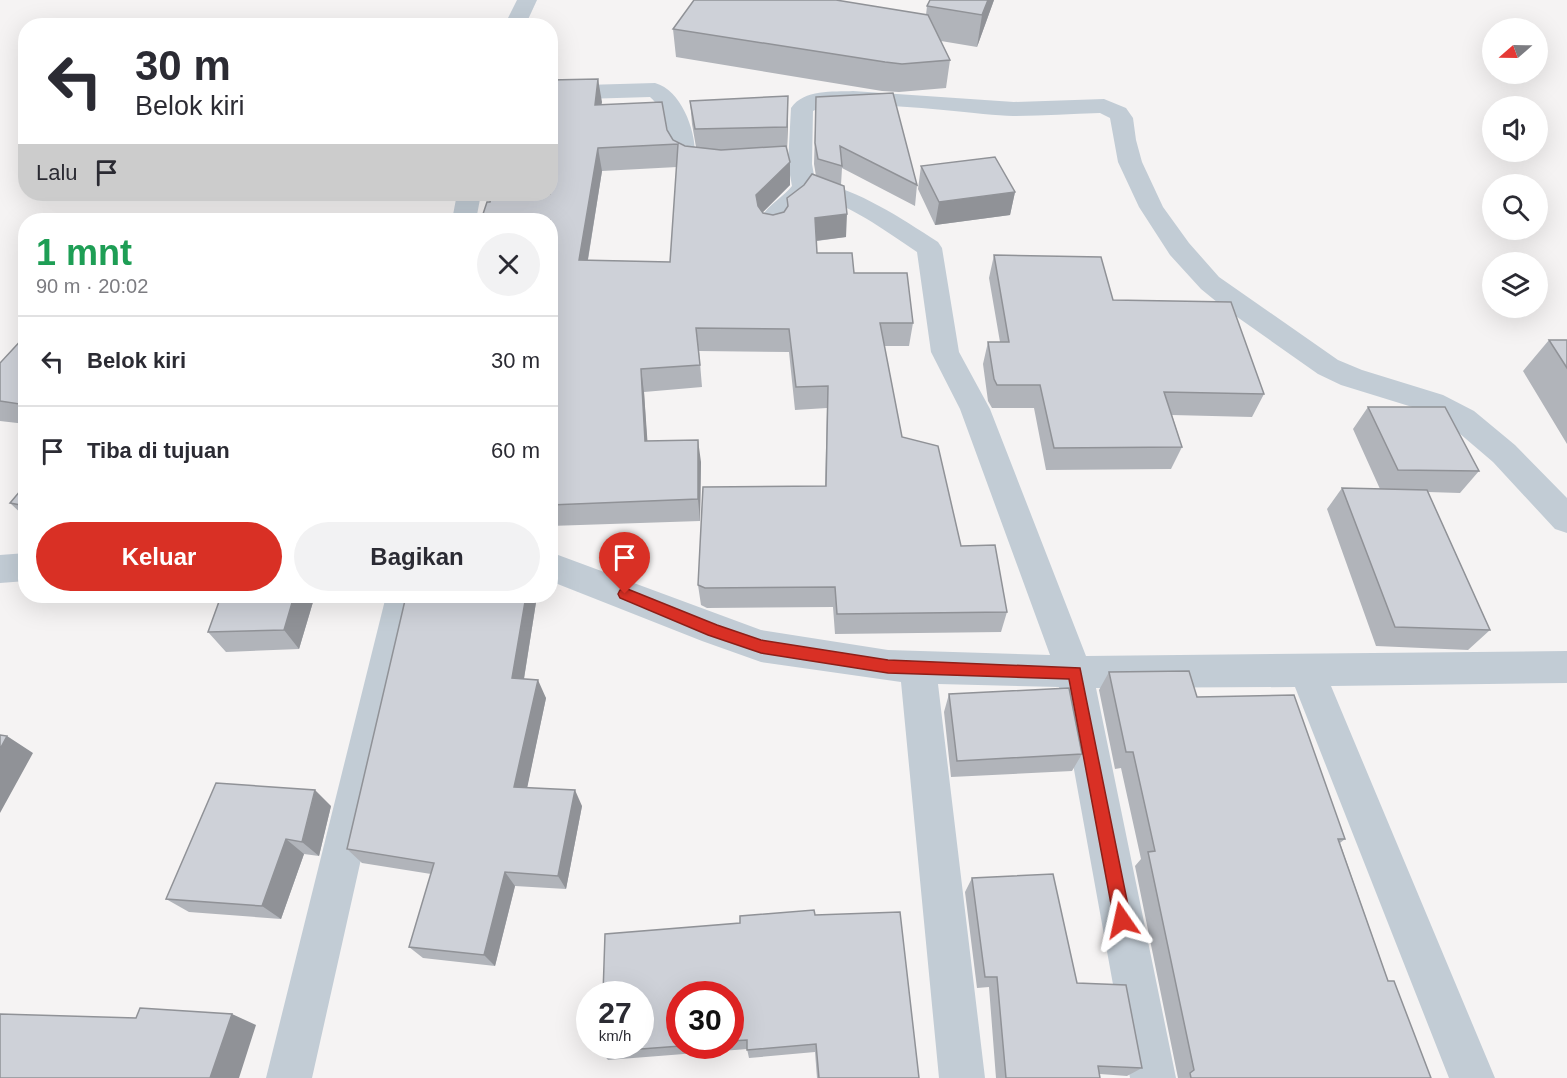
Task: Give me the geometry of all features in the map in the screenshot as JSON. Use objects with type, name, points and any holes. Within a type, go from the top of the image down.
[{"type":"street","points":[[518,18],[527,0]]},
{"type":"street","points":[[558,93],[655,90],[668,101],[683,144],[683,154],[687,160],[698,163],[731,161]]},
{"type":"street","points":[[773,228],[772,218],[793,201],[802,172],[802,108],[819,99],[853,98],[1014,109],[1104,106],[1112,109],[1122,118],[1122,135],[1145,196],[1174,243],[1210,284],[1285,338],[1336,371],[1408,393],[1463,419],[1499,451],[1567,520]]},
{"type":"street","points":[[773,158],[802,172],[820,188],[882,217],[929,248],[945,352],[975,409],[1075,673],[1153,1078]]},
{"type":"street","points":[[0,568],[18,567]]},
{"type":"street","points":[[558,569],[761,646],[888,666],[1075,673],[1567,667]]},
{"type":"street","points":[[289,1078],[401,603]]},
{"type":"street","points":[[918,667],[962,1078]]},
{"type":"street","points":[[1306,669],[1472,1078]]},
{"type":"building","points":[[694,0],[836,0],[928,15],[950,60],[902,64],[673,29]]},
{"type":"building","points":[[930,0],[988,0],[982,15],[927,6]]},
{"type":"building","points":[[598,79],[595,105],[662,102],[667,130],[673,140],[685,146],[721,150],[786,146],[790,162],[756,195],[758,206],[763,213],[773,215],[784,212],[788,206],[787,198],[804,185],[812,174],[844,186],[847,214],[815,218],[817,253],[852,253],[854,273],[907,273],[913,323],[880,323],[902,437],[938,446],[961,546],[995,545],[1007,612],[837,614],[835,587],[705,588],[698,585],[703,487],[826,486],[828,386],[796,387],[789,329],[696,328],[700,365],[641,369],[645,441],[698,440],[698,499],[558,505],[558,213],[483,213],[487,202],[558,201],[558,80]],"holes":[[[678,144],[670,262],[579,260],[598,148]]]},
{"type":"building","points":[[893,93],[917,185],[840,146],[842,166],[818,159],[815,143],[816,97]]},
{"type":"building","points":[[788,96],[787,127],[695,129],[690,101]]},
{"type":"building","points":[[995,157],[1015,192],[939,202],[921,166]]},
{"type":"building","points":[[994,255],[1101,257],[1113,300],[1231,302],[1264,394],[1164,392],[1182,447],[1054,448],[1040,385],[997,385],[994,379],[988,342],[1009,342]]},
{"type":"building","points":[[1549,340],[1567,340],[1567,368]]},
{"type":"building","points":[[18,344],[18,404],[0,401],[0,363]]},
{"type":"building","points":[[1368,407],[1445,407],[1479,471],[1398,470]]},
{"type":"building","points":[[1342,488],[1427,490],[1490,630],[1395,627]]},
{"type":"building","points":[[18,494],[18,504],[10,503]]},
{"type":"building","points":[[218,603],[292,603],[284,630],[208,632]]},
{"type":"building","points":[[404,603],[525,603],[512,678],[538,680],[514,787],[575,790],[558,876],[505,872],[484,955],[409,947],[434,863],[347,849]]},
{"type":"building","points":[[1189,671],[1197,697],[1294,695],[1345,839],[1338,839],[1388,981],[1394,981],[1431,1078],[1191,1078],[1190,1073],[1194,1070],[1148,852],[1155,851],[1133,752],[1126,752],[1109,672]]},
{"type":"building","points":[[1069,688],[1082,754],[957,761],[949,694]]},
{"type":"building","points":[[0,735],[7,736],[0,749]]},
{"type":"building","points":[[216,783],[315,790],[302,842],[286,839],[262,906],[166,899]]},
{"type":"building","points":[[1053,874],[1077,983],[1126,985],[1142,1068],[1098,1066],[1100,1078],[1006,1078],[997,977],[985,977],[972,878]]},
{"type":"building","points":[[814,910],[815,915],[900,912],[919,1078],[819,1078],[816,1044],[747,1050],[747,1040],[744,1040],[744,981],[666,981],[666,1047],[654,1048],[654,981],[603,981],[605,934],[740,923],[740,916]]},
{"type":"building","points":[[140,1008],[232,1014],[210,1078],[0,1078],[0,1014],[136,1018]]},
{"type":"route","points":[[625,594],[714,630],[761,646],[838,660],[888,666],[1075,673],[1122,920]]}]
